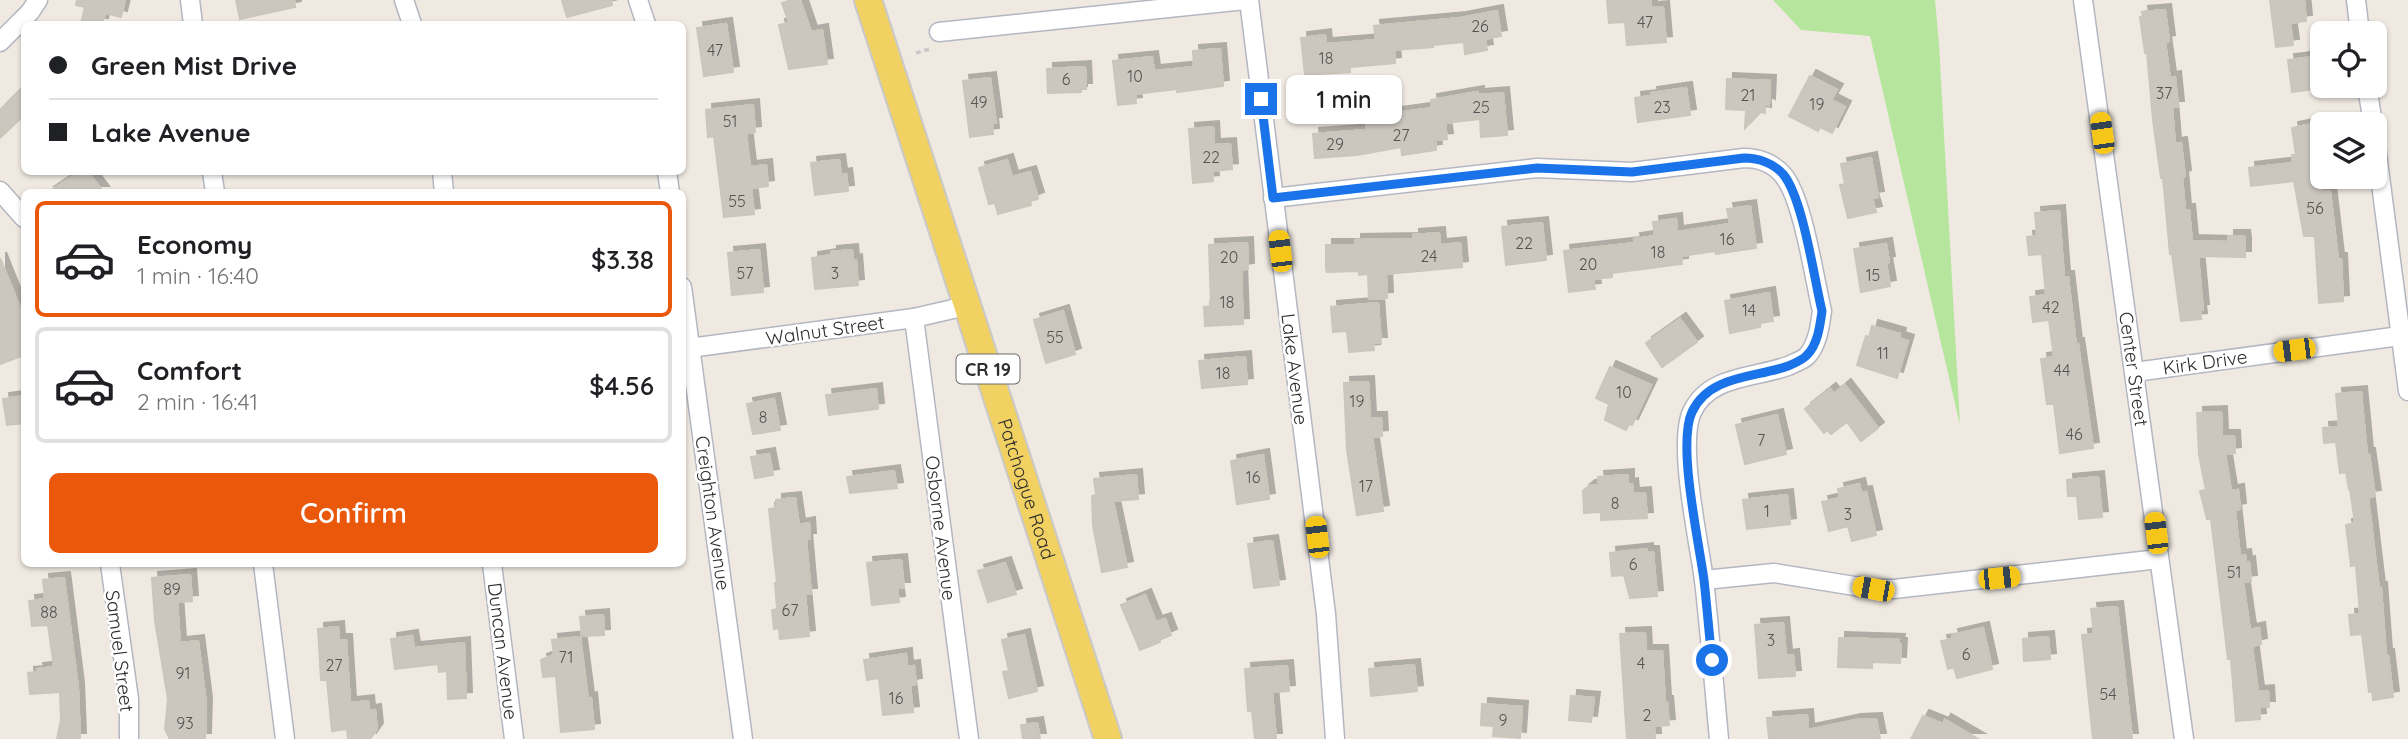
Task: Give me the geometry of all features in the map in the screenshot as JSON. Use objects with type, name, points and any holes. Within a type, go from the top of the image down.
[{"type":"main road","name":"Patchogue Road","points":[[868,0],[1108,739]]},
{"type":"street","points":[[0,42],[30,12],[38,0]]},
{"type":"street","points":[[190,0],[193,21]]},
{"type":"street","points":[[404,0],[411,21]]},
{"type":"street","points":[[638,0],[645,21]]},
{"type":"street","points":[[939,32],[1247,0]]},
{"type":"street","name":"Lake Avenue","points":[[1247,0],[1326,614],[1335,739]]},
{"type":"street","name":"Center Street","points":[[2083,0],[2184,739]]},
{"type":"street","points":[[2356,0],[2359,21]]},
{"type":"street","points":[[1273,198],[1537,168],[1632,172],[1757,158],[1782,173],[1798,207],[1822,311],[1820,327],[1807,356],[1782,368],[1725,382],[1712,388],[1700,398],[1687,426],[1691,489],[1704,580],[1719,739]]},
{"type":"street","points":[[2385,189],[2402,282],[2400,336],[2408,391]]},
{"type":"street","points":[[0,191],[21,215]]},
{"type":"street","name":"Walnut Street","points":[[687,349],[914,318],[967,303]]},
{"type":"street","name":"Osborne Avenue","points":[[914,318],[969,739]]},
{"type":"street","name":"Kirk Drive","points":[[2135,372],[2400,336]]},
{"type":"street","name":"Creighton Avenue","points":[[687,349],[743,739]]},
{"type":"street","points":[[1704,580],[1774,573],[1873,589],[1894,589],[2159,559]]},
{"type":"street","name":"Samuel Street","points":[[110,567],[129,699],[129,739]]},
{"type":"street","points":[[263,567],[285,739]]},
{"type":"street","name":"Duncan Avenue","points":[[492,567],[514,739]]},
{"type":"green space","points":[[1773,0],[1935,0],[1960,425],[1870,36],[1801,30]]},
{"type":"building","points":[[77,0],[125,0],[121,17],[105,13],[103,21],[82,21],[85,7],[76,5]]},
{"type":"building","points":[[236,0],[294,0],[295,7],[240,19]]},
{"type":"building","points":[[562,0],[611,0],[612,5],[567,17]]},
{"type":"building","points":[[800,0],[811,32],[822,30],[827,64],[789,69],[779,25],[789,23],[782,3]]},
{"type":"building","points":[[1607,0],[1651,0],[1651,8],[1663,7],[1666,42],[1627,45],[1625,22],[1609,23]]},
{"type":"building","points":[[2270,0],[2304,0],[2306,21],[2290,23],[2293,45],[2276,47]]},
{"type":"building","points":[[2165,10],[2169,41],[2165,42],[2170,78],[2175,77],[2178,107],[2172,107],[2175,144],[2181,143],[2185,210],[2189,210],[2192,241],[2228,242],[2228,236],[2244,236],[2245,243],[2245,257],[2198,256],[2203,310],[2200,310],[2201,319],[2181,321],[2153,120],[2147,52],[2145,53],[2140,17],[2143,17],[2142,12]]},
{"type":"building","points":[[1497,11],[1501,36],[1485,39],[1487,50],[1465,54],[1464,42],[1394,50],[1395,63],[1350,67],[1350,72],[1305,75],[1301,38],[1325,35],[1326,44],[1376,40],[1374,26],[1460,18]]},
{"type":"building","points":[[726,24],[733,72],[704,76],[697,28]]},
{"type":"building","points":[[1220,49],[1223,86],[1135,94],[1136,103],[1118,105],[1113,61],[1152,57],[1154,71],[1194,67],[1193,51]]},
{"type":"building","points":[[2310,57],[2310,90],[2292,92],[2288,60]]},
{"type":"building","points":[[1085,67],[1086,89],[1081,89],[1081,92],[1048,93],[1047,69]]},
{"type":"building","points":[[1810,76],[1837,90],[1831,100],[1845,107],[1832,133],[1820,127],[1818,131],[1789,116]]},
{"type":"building","points":[[990,78],[996,123],[992,123],[993,134],[970,137],[963,81]]},
{"type":"building","points":[[1727,79],[1770,81],[1769,105],[1765,103],[1765,113],[1760,112],[1745,128],[1746,110],[1726,109]]},
{"type":"building","points":[[1686,88],[1690,115],[1638,122],[1635,98]]},
{"type":"building","points":[[21,89],[21,118],[0,138],[0,110]]},
{"type":"building","points":[[1478,92],[1478,95],[1503,93],[1507,135],[1481,137],[1480,119],[1445,123],[1447,139],[1435,140],[1436,150],[1402,155],[1401,147],[1357,155],[1315,158],[1313,134],[1367,130],[1365,117],[1432,108],[1431,100]]},
{"type":"building","points":[[753,105],[755,132],[746,133],[750,167],[766,165],[768,186],[751,188],[754,214],[724,217],[714,136],[708,137],[706,110]]},
{"type":"building","points":[[2310,124],[2310,189],[2330,191],[2338,259],[2341,259],[2343,301],[2319,303],[2315,236],[2304,236],[2294,181],[2251,186],[2249,168],[2293,163],[2292,155],[2296,155],[2292,128]]},
{"type":"building","points":[[1213,127],[1214,145],[1230,144],[1232,169],[1212,171],[1213,181],[1193,183],[1189,129]]},
{"type":"building","points":[[1871,158],[1878,197],[1872,198],[1876,212],[1848,218],[1840,185],[1845,184],[1841,164]]},
{"type":"building","points":[[839,160],[841,175],[846,174],[848,191],[815,195],[811,163]]},
{"type":"building","points":[[1007,160],[1012,177],[1030,172],[1038,198],[1030,201],[1031,205],[998,214],[995,203],[989,204],[979,168]]},
{"type":"building","points":[[74,175],[90,175],[101,189],[54,189]]},
{"type":"building","points":[[1750,206],[1756,248],[1681,256],[1682,264],[1612,273],[1612,277],[1593,279],[1595,289],[1569,292],[1564,251],[1635,243],[1634,239],[1655,236],[1653,222],[1676,219],[1677,232],[1730,224],[1727,209]]},
{"type":"building","points":[[2059,211],[2064,277],[2068,277],[2093,448],[2060,453],[2054,404],[2047,404],[2041,359],[2054,357],[2049,320],[2033,322],[2030,297],[2046,295],[2042,254],[2029,255],[2027,237],[2037,236],[2035,213]]},
{"type":"building","points":[[1542,223],[1546,260],[1506,265],[1502,227]]},
{"type":"building","points":[[1439,233],[1440,245],[1460,243],[1462,267],[1386,274],[1387,298],[1369,299],[1368,274],[1359,275],[1359,271],[1327,272],[1326,269],[1326,245],[1355,245],[1355,240],[1413,239],[1413,235]]},
{"type":"building","points":[[1247,243],[1248,269],[1241,270],[1243,324],[1205,326],[1204,307],[1211,306],[1209,245]]},
{"type":"building","points":[[1886,244],[1890,286],[1861,292],[1854,249]]},
{"type":"building","points":[[759,250],[763,292],[732,295],[728,253]]},
{"type":"building","points":[[852,250],[853,261],[856,260],[858,285],[815,289],[812,258],[831,255],[831,252]]},
{"type":"building","points":[[0,258],[21,310],[21,356],[0,364]]},
{"type":"building","points":[[1769,293],[1773,321],[1760,323],[1760,327],[1730,333],[1725,301]]},
{"type":"building","points":[[1378,303],[1381,343],[1373,343],[1374,350],[1349,352],[1347,331],[1333,332],[1331,307]]},
{"type":"building","points":[[1063,311],[1075,354],[1046,363],[1034,320]]},
{"type":"building","points":[[1680,319],[1697,342],[1662,367],[1646,343]]},
{"type":"building","points":[[1872,326],[1900,334],[1899,338],[1908,341],[1897,378],[1857,365]]},
{"type":"building","points":[[1245,357],[1247,384],[1202,388],[1199,361]]},
{"type":"building","points":[[1610,367],[1651,385],[1632,425],[1629,424],[1626,430],[1605,420],[1609,404],[1596,398]]},
{"type":"building","points":[[1368,382],[1370,418],[1381,418],[1382,436],[1372,437],[1383,511],[1357,515],[1347,450],[1344,383]]},
{"type":"building","points":[[1845,385],[1878,428],[1861,441],[1847,422],[1831,434],[1827,430],[1824,433],[1805,409],[1830,389],[1834,394]]},
{"type":"building","points":[[876,389],[878,409],[829,415],[826,395]]},
{"type":"building","points":[[2361,392],[2367,454],[2375,496],[2368,497],[2393,697],[2373,700],[2372,691],[2369,692],[2362,634],[2351,635],[2349,615],[2360,614],[2356,565],[2351,566],[2346,525],[2355,523],[2350,489],[2346,472],[2340,473],[2336,442],[2324,443],[2323,428],[2339,427],[2336,394]]},
{"type":"building","points":[[21,396],[21,423],[7,425],[3,399]]},
{"type":"building","points":[[774,399],[780,430],[753,434],[747,404]]},
{"type":"building","points":[[2221,412],[2222,436],[2234,436],[2235,453],[2225,454],[2231,491],[2238,490],[2240,509],[2235,510],[2240,556],[2245,555],[2246,563],[2249,562],[2251,581],[2243,582],[2250,630],[2259,628],[2261,644],[2252,646],[2258,692],[2268,691],[2269,707],[2259,707],[2260,719],[2236,721],[2231,659],[2228,659],[2211,519],[2207,519],[2200,491],[2206,490],[2199,455],[2197,413]]},
{"type":"building","points":[[1777,415],[1786,454],[1745,464],[1736,425]]},
{"type":"building","points":[[769,454],[773,475],[755,478],[751,457]]},
{"type":"building","points":[[1263,455],[1269,499],[1237,504],[1231,461]]},
{"type":"building","points":[[894,471],[897,488],[850,493],[847,477]]},
{"type":"building","points":[[1136,475],[1138,499],[1113,501],[1127,567],[1102,572],[1093,526],[1092,496],[1096,495],[1094,479]]},
{"type":"building","points":[[1628,475],[1628,485],[1632,484],[1633,494],[1645,493],[1647,518],[1601,520],[1601,512],[1584,513],[1583,491],[1589,486],[1599,485],[1598,477]]},
{"type":"building","points":[[2098,477],[2102,517],[2079,519],[2077,496],[2068,496],[2067,480]]},
{"type":"building","points":[[1859,484],[1861,493],[1866,492],[1876,535],[1852,541],[1848,526],[1829,531],[1822,502],[1840,498],[1838,489]]},
{"type":"building","points":[[1787,495],[1790,524],[1747,529],[1743,500]]},
{"type":"building","points":[[795,498],[799,525],[809,523],[810,539],[806,539],[811,594],[805,594],[809,636],[780,639],[779,628],[774,629],[772,610],[777,609],[777,583],[769,509],[776,508],[776,500]]},
{"type":"building","points":[[1272,541],[1279,585],[1254,588],[1248,544]]},
{"type":"building","points":[[1647,549],[1647,552],[1653,552],[1657,596],[1630,598],[1624,575],[1612,576],[1610,553]]},
{"type":"building","points":[[901,560],[904,588],[897,588],[899,602],[872,605],[867,563]]},
{"type":"building","points":[[1005,563],[1016,594],[988,602],[978,571]]},
{"type":"building","points":[[190,575],[192,601],[177,602],[180,643],[198,641],[206,703],[205,739],[170,739],[165,729],[168,699],[155,621],[152,578]]},
{"type":"building","points":[[64,578],[78,688],[80,739],[57,739],[61,720],[60,692],[30,694],[28,673],[54,667],[48,625],[32,626],[29,601],[45,599],[43,580]]},
{"type":"building","points":[[1145,595],[1156,622],[1165,619],[1171,635],[1140,650],[1121,605]]},
{"type":"building","points":[[2117,607],[2132,739],[2093,739],[2082,635],[2094,634],[2091,609]]},
{"type":"building","points":[[603,615],[604,635],[582,636],[580,617]]},
{"type":"building","points":[[1783,623],[1786,656],[1793,655],[1795,676],[1759,678],[1755,625]]},
{"type":"building","points":[[338,627],[339,640],[346,640],[350,703],[368,701],[369,711],[375,710],[377,729],[370,739],[348,739],[347,729],[332,731],[327,680],[321,680],[318,629]]},
{"type":"building","points":[[1983,628],[1992,669],[1957,678],[1954,667],[1948,669],[1941,641],[1953,639],[1952,635]]},
{"type":"building","points":[[1645,633],[1646,651],[1662,651],[1669,725],[1654,726],[1655,739],[1627,739],[1620,634]]},
{"type":"building","points":[[1024,635],[1037,691],[1009,698],[1003,672],[1009,671],[1002,640]]},
{"type":"building","points":[[412,636],[414,648],[464,643],[466,698],[448,699],[447,671],[439,672],[438,664],[395,669],[391,639]]},
{"type":"building","points":[[580,637],[594,729],[561,732],[556,676],[543,677],[541,660],[554,655],[552,640]]},
{"type":"building","points":[[2048,637],[2050,659],[2024,661],[2023,639]]},
{"type":"building","points":[[1839,638],[1899,640],[1900,663],[1872,662],[1872,668],[1838,667]]},
{"type":"building","points":[[906,654],[907,667],[914,666],[916,684],[910,685],[913,712],[883,715],[879,678],[867,680],[864,660]]},
{"type":"building","points":[[1414,665],[1417,691],[1371,696],[1369,669]]},
{"type":"building","points":[[1287,666],[1289,691],[1272,692],[1276,739],[1255,739],[1252,711],[1248,711],[1245,669]]},
{"type":"building","points":[[1571,696],[1594,698],[1591,722],[1569,720]]},
{"type":"building","points":[[1482,704],[1522,707],[1520,738],[1493,736],[1494,726],[1481,725]]},
{"type":"building","points":[[1807,715],[1808,730],[1855,720],[1876,719],[1880,739],[1769,739],[1767,718]]},
{"type":"building","points":[[1923,716],[1943,724],[1945,720],[1978,739],[1911,739]]},
{"type":"building","points":[[1037,723],[1040,739],[1023,739],[1021,725]]},
{"type":"route","points":[[1261,99],[1273,198],[1537,168],[1632,172],[1757,158],[1782,173],[1798,207],[1822,311],[1820,327],[1807,356],[1795,363],[1712,388],[1700,398],[1687,426],[1691,489],[1712,660]]}]
